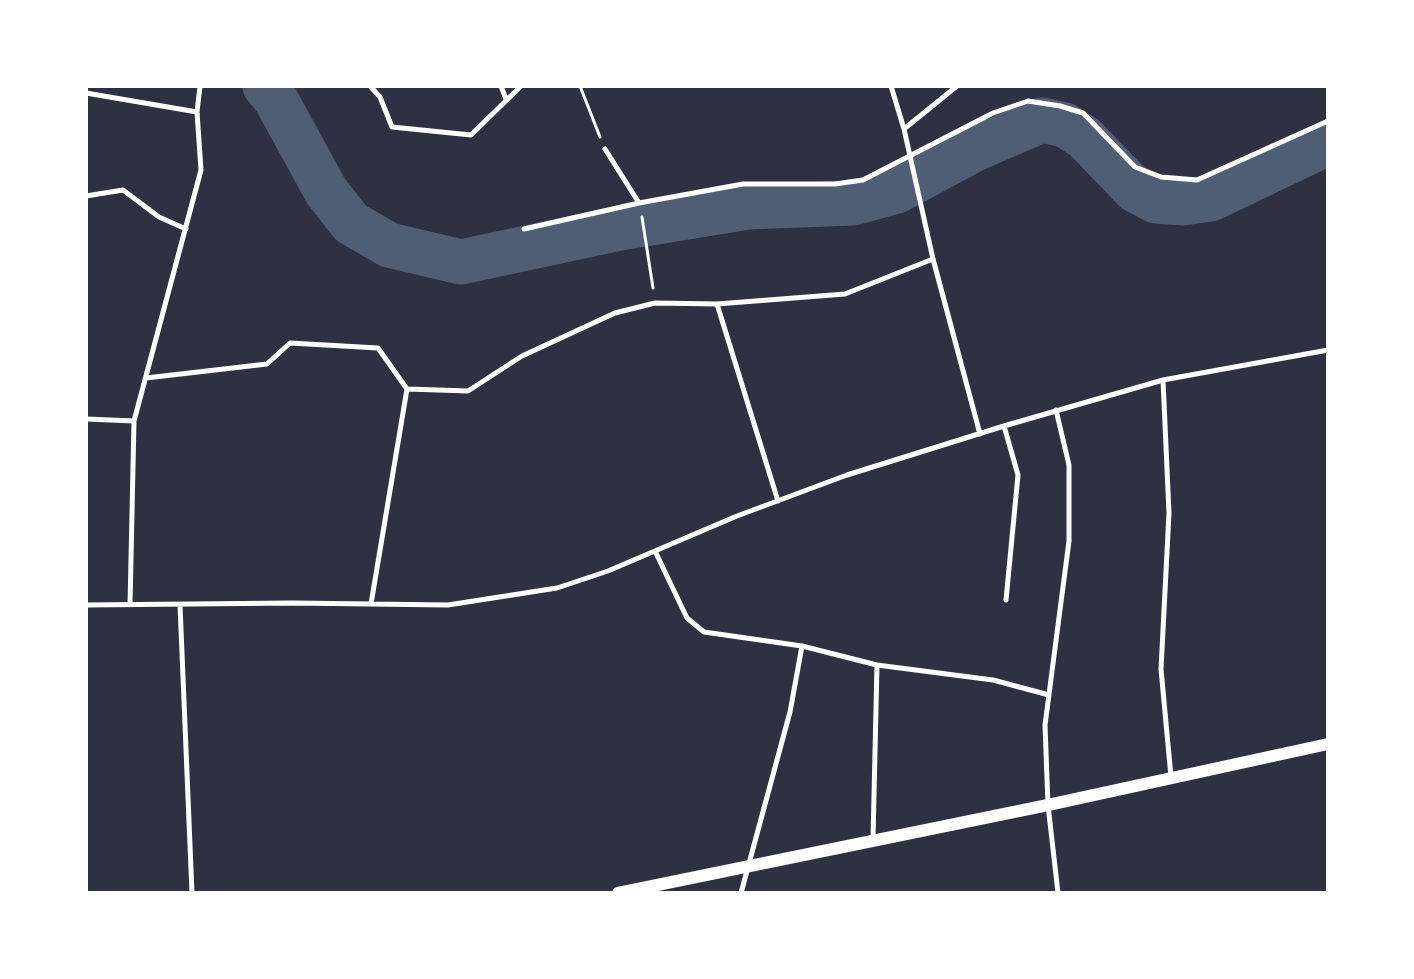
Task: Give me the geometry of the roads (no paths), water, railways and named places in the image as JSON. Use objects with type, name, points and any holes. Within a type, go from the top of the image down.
[{"type":"main road","points":[[618,893],[1048,805],[1328,744]]},
{"type":"street","points":[[130,605],[134,422],[201,170],[197,112],[200,86]]},
{"type":"street","points":[[370,86],[380,97],[392,127],[471,135],[521,86]]},
{"type":"street","points":[[501,86],[506,99]]},
{"type":"street","points":[[891,86],[911,156],[933,260],[980,434]]},
{"type":"street","points":[[904,128],[956,86]]},
{"type":"street","points":[[86,93],[197,112]]},
{"type":"street","points":[[524,229],[743,184],[835,184],[863,180],[993,113],[1028,101],[1060,106],[1083,113],[1135,167],[1161,177],[1197,180],[1328,121]]},
{"type":"street","points":[[605,149],[640,206]]},
{"type":"street","points":[[86,196],[122,190],[160,217],[186,229]]},
{"type":"street","points":[[406,389],[468,391],[522,356],[615,313],[655,303],[718,304],[845,294],[933,260]]},
{"type":"street","points":[[718,304],[778,501]]},
{"type":"street","points":[[146,378],[267,364],[290,343],[378,348],[406,389],[371,604]]},
{"type":"street","points":[[86,605],[448,605],[556,588],[608,571],[737,516],[847,475],[1004,426],[1163,380],[1328,350]]},
{"type":"street","points":[[1163,380],[1169,514],[1161,669],[1171,778]]},
{"type":"street","points":[[1056,410],[1069,465],[1069,541],[1045,725],[1048,805],[1058,893]]},
{"type":"street","points":[[86,419],[134,422]]},
{"type":"street","points":[[1004,426],[1018,475],[1006,600]]},
{"type":"street","points":[[655,551],[687,618],[704,632],[802,646],[877,665],[992,680],[1049,695]]},
{"type":"street","points":[[180,605],[192,893]]},
{"type":"street","points":[[742,893],[747,867],[790,712],[802,646]]},
{"type":"street","points":[[874,841],[877,665]]},
{"type":"waterway","points":[[265,86],[275,98],[326,191],[351,223],[389,245],[461,262],[620,228],[748,207],[853,203],[897,191],[977,148],[1042,120],[1065,125],[1085,138],[1135,190],[1156,201],[1183,203],[1211,199],[1328,143]]}]
